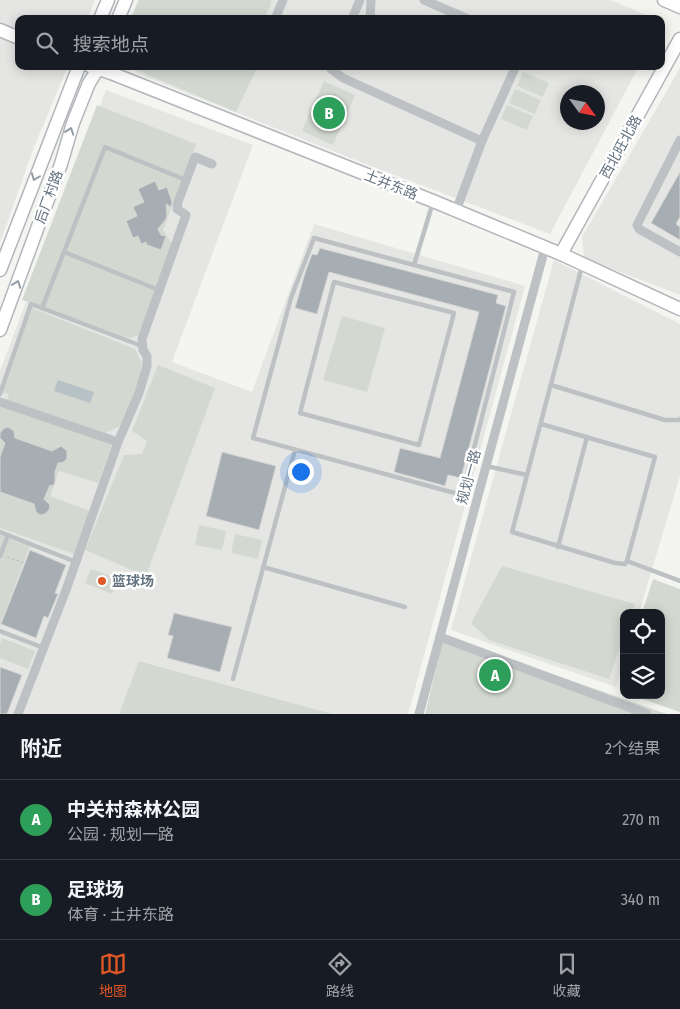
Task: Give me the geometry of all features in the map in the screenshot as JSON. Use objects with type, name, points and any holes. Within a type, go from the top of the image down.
[{"type":"street","points":[[102,15],[108,0]]},
{"type":"street","points":[[120,15],[126,0]]},
{"type":"street","points":[[277,15],[283,0]]},
{"type":"street","points":[[354,15],[360,0]]},
{"type":"street","points":[[370,15],[371,0]]},
{"type":"street","points":[[424,0],[459,15]]},
{"type":"street","points":[[664,0],[680,7]]},
{"type":"street","points":[[0,30],[15,36]]},
{"type":"street","name":"西北旺北路","points":[[665,66],[680,39]]},
{"type":"street","name":"后厂村路","points":[[0,270],[77,70]]},
{"type":"street","name":"后厂村路","points":[[0,330],[61,164],[73,123],[94,70]]},
{"type":"street","name":"土井东路","points":[[104,70],[561,254],[680,309]]},
{"type":"street","points":[[333,70],[343,78],[482,141]]},
{"type":"street","points":[[456,211],[482,141],[514,70]]},
{"type":"street","name":"西北旺北路","points":[[561,254],[663,70]]},
{"type":"street","points":[[680,140],[637,225],[680,252]]},
{"type":"street","points":[[18,714],[76,562],[118,442],[144,378],[147,356],[143,350],[142,339],[186,215],[177,209],[178,202],[195,157],[212,164]]},
{"type":"street","name":"规划一路","points":[[419,714],[546,248]]},
{"type":"street","points":[[0,402],[118,442]]},
{"type":"street","points":[[440,638],[648,714]]},
{"type":"lane","points":[[42,308],[105,147],[186,180]]},
{"type":"lane","points":[[414,265],[433,201]]},
{"type":"lane","points":[[314,238],[414,265],[514,292],[462,495],[253,438],[291,298],[314,238]]},
{"type":"lane","points":[[64,252],[159,290]]},
{"type":"lane","points":[[541,424],[655,457],[628,561],[625,564],[558,547],[512,532],[582,264]]},
{"type":"lane","points":[[334,282],[454,313],[419,445],[300,413],[334,282]]},
{"type":"lane","points":[[0,394],[30,304],[142,346]]},
{"type":"lane","points":[[551,385],[665,420],[679,420],[680,418]]},
{"type":"lane","points":[[558,547],[586,437]]},
{"type":"lane","points":[[233,679],[295,450]]},
{"type":"lane","points":[[486,466],[527,475]]},
{"type":"lane","points":[[0,532],[76,562]]},
{"type":"lane","points":[[0,555],[8,535]]},
{"type":"lane","points":[[628,561],[680,581]]},
{"type":"lane","points":[[263,568],[405,607]]},
{"type":"lane","points":[[0,632],[44,648]]},
{"type":"path","points":[[0,555],[24,563]]},
{"type":"shaded area","points":[[0,0],[95,0],[89,15],[15,15],[15,70],[66,70],[34,147],[0,243]]},
{"type":"shaded area","points":[[138,0],[611,0],[646,15],[132,15]]},
{"type":"shaded area","points":[[139,0],[271,0],[266,15],[133,15]]},
{"type":"shaded area","points":[[680,68],[680,295],[584,258],[582,237]]},
{"type":"shaded area","points":[[133,70],[637,70],[550,234],[358,161],[146,77]]},
{"type":"shaded area","points":[[139,70],[256,70],[236,112]]},
{"type":"shaded area","points":[[523,72],[549,83],[543,97],[517,86]]},
{"type":"shaded area","points":[[324,81],[355,95],[333,145],[302,131]]},
{"type":"shaded area","points":[[515,89],[541,100],[535,114],[509,103]]},
{"type":"shaded area","points":[[106,90],[253,145],[172,362],[252,392],[314,224],[525,286],[408,714],[333,714],[140,661],[119,714],[0,714],[0,371]]},
{"type":"shaded area","points":[[97,105],[196,144],[163,230],[173,245],[140,335],[129,338],[22,300]]},
{"type":"shaded area","points":[[507,105],[533,116],[527,130],[501,119]]},
{"type":"shaded area","points":[[554,260],[680,324],[680,476],[640,609],[620,609],[620,674],[616,687],[451,630]]},
{"type":"shaded area","points":[[32,308],[135,349],[142,364],[138,384],[120,426],[105,433],[7,400],[9,394],[3,393]]},
{"type":"shaded area","points":[[342,316],[385,328],[367,392],[323,380]]},
{"type":"shaded area","points":[[158,365],[215,388],[146,576],[85,550],[124,455],[142,454],[147,441],[132,431]]},
{"type":"shaded area","points":[[58,380],[94,392],[90,403],[54,391]]},
{"type":"shaded area","points":[[0,407],[112,444],[98,483],[59,471],[50,496],[90,511],[74,554],[0,528]]},
{"type":"shaded area","points":[[199,525],[226,531],[222,550],[195,545]]},
{"type":"shaded area","points":[[235,534],[262,540],[258,559],[231,553]]},
{"type":"shaded area","points":[[0,535],[30,546],[0,625]]},
{"type":"shaded area","points":[[502,566],[635,604],[633,609],[620,609],[620,647],[609,679],[489,640],[471,623]]},
{"type":"shaded area","name":"篮球场","points":[[91,569],[119,579],[112,594],[85,583]]},
{"type":"shaded area","points":[[653,579],[680,589],[680,712],[643,699],[665,699],[665,609],[643,609]]},
{"type":"shaded area","points":[[444,636],[667,714],[425,714]]},
{"type":"shaded area","points":[[2,638],[35,651],[28,669],[0,658]]},
{"type":"shaded area","points":[[139,661],[333,714],[119,714]]},
{"type":"building","points":[[680,172],[680,217],[676,224],[680,227],[680,240],[651,223]]},
{"type":"building","points":[[155,181],[159,190],[167,187],[172,202],[171,207],[166,204],[166,219],[158,229],[161,235],[166,236],[161,250],[147,245],[146,242],[141,244],[138,236],[133,238],[126,221],[137,216],[133,207],[144,202],[138,189]]},
{"type":"building","points":[[320,248],[498,295],[496,303],[506,306],[461,478],[448,475],[445,486],[394,472],[400,448],[440,458],[479,312],[329,272],[317,314],[295,308],[312,254],[317,255]]},
{"type":"building","points":[[8,427],[14,431],[15,438],[52,451],[61,446],[67,451],[67,458],[64,462],[58,463],[55,472],[55,482],[53,486],[50,485],[44,499],[50,505],[49,510],[45,514],[40,515],[36,512],[34,504],[0,492],[0,457],[5,443],[0,438],[0,433]]},
{"type":"building","points":[[222,452],[276,466],[259,530],[206,516]]},
{"type":"building","points":[[30,550],[66,565],[55,593],[58,594],[48,618],[44,616],[36,638],[1,624]]},
{"type":"building","points":[[174,613],[232,627],[220,672],[167,658],[173,636],[168,635]]},
{"type":"building","points":[[0,667],[22,675],[7,714],[0,714]]},
{"type":"place","name":"足球场","points":[[329,113]]},
{"type":"place","name":"篮球场","points":[[102,581]]},
{"type":"place","name":"中关村森林公园","points":[[495,675]]}]
